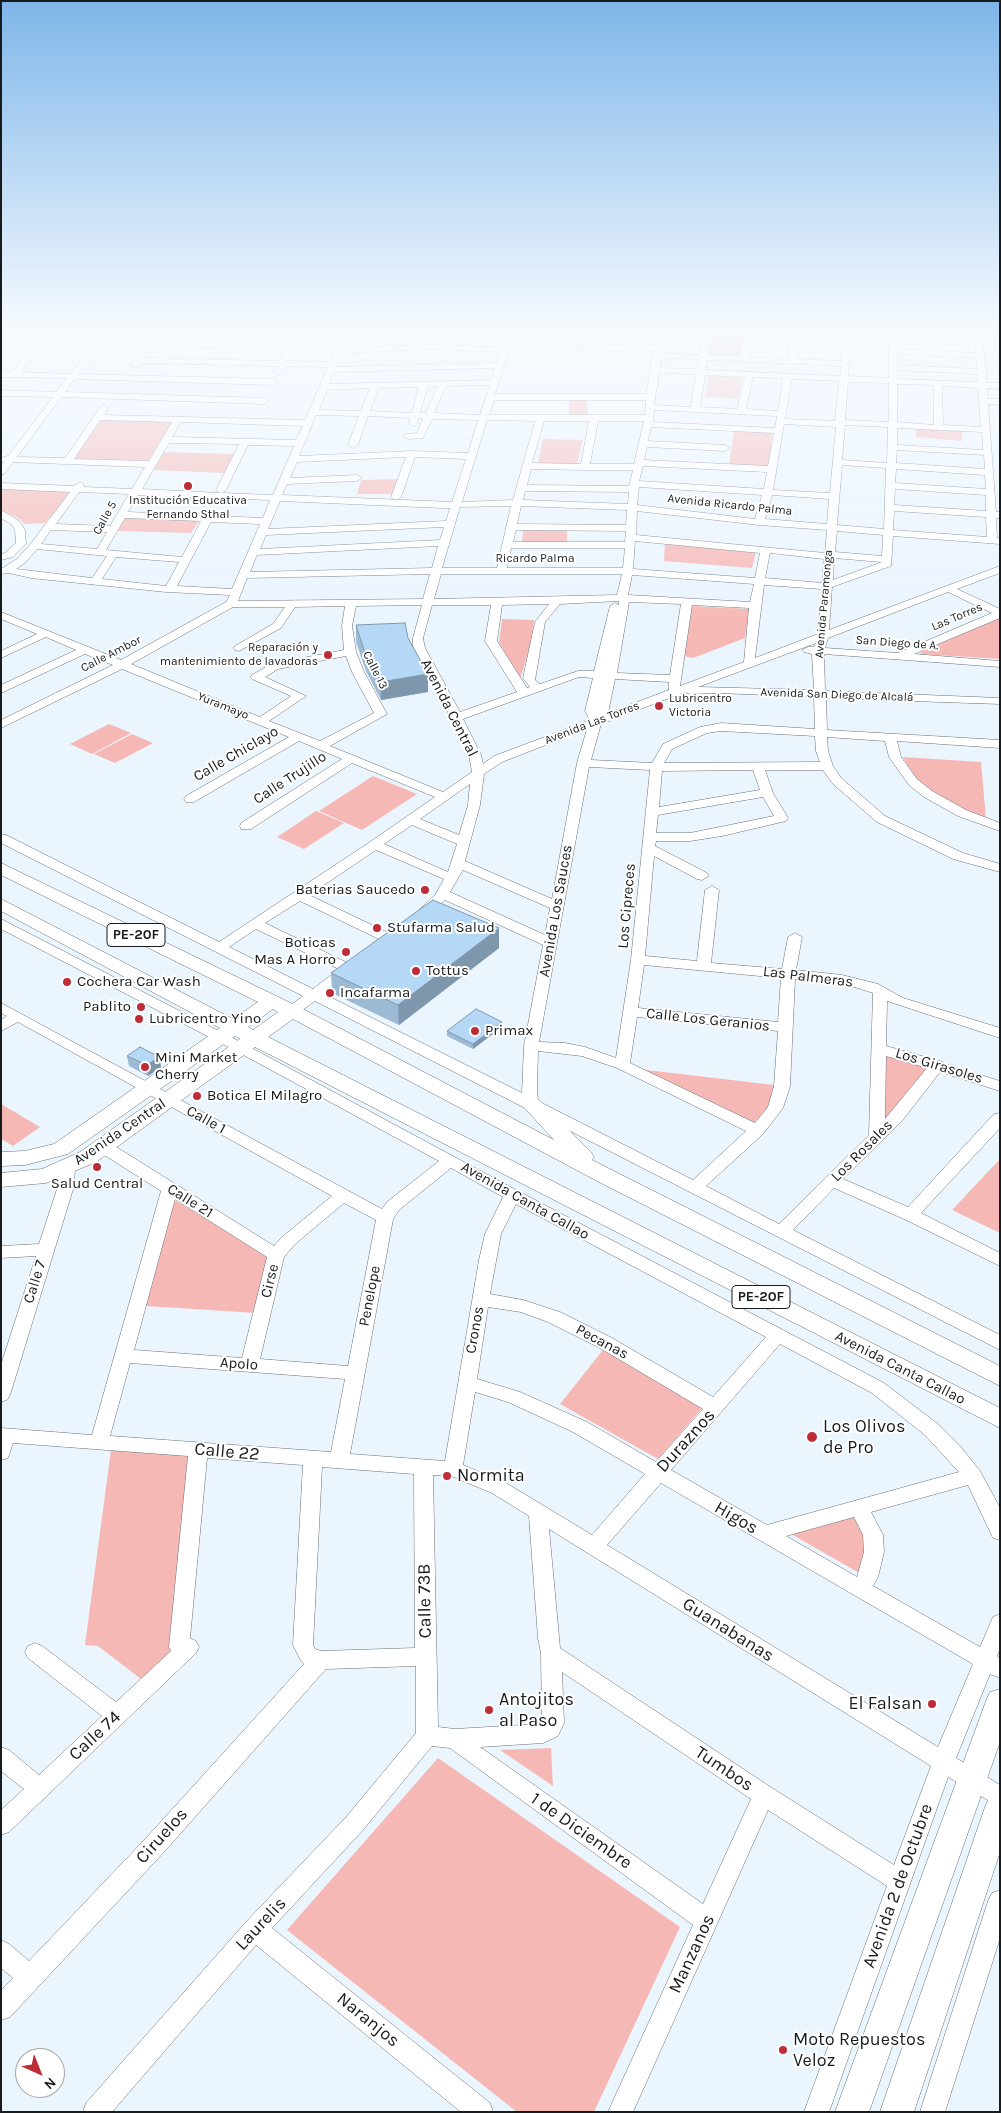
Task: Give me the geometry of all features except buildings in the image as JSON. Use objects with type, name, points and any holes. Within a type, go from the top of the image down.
[{"type":"main road","name":"PE-20F","points":[[1,868],[292,1011],[607,1177],[1000,1377]]},
{"type":"main road","name":"PE-20F","points":[[1,904],[165,990],[186,994],[238,1035]]},
{"type":"main road","name":"Avenida Central","points":[[1,1180],[46,1176],[67,1168],[104,1147],[168,1099],[272,1001]]},
{"type":"main road","name":"Avenida Central","points":[[1,1159],[25,1158],[61,1149],[148,1089],[238,1035],[292,1011]]},
{"type":"main road","name":"Avenida Canta Callao","points":[[238,1035],[997,1418]]},
{"type":"main road","points":[[531,1104],[556,1132],[607,1177]]},
{"type":"main road","name":"Avenida 2 de Octubre","points":[[852,2112],[970,1779],[1000,1701]]},
{"type":"main road","points":[[897,2112],[1000,1807]]},
{"type":"street","points":[[1,472],[5,459],[30,427]]},
{"type":"street","points":[[67,462],[91,427]]},
{"type":"street","name":"Calle 5","points":[[100,552],[174,427]]},
{"type":"street","points":[[221,490],[250,427]]},
{"type":"street","points":[[308,427],[265,521],[254,552],[242,575],[231,604],[497,602],[622,598],[754,605]]},
{"type":"street","points":[[353,445],[360,427]]},
{"type":"street","points":[[411,427],[407,439],[420,436],[424,427]]},
{"type":"street","name":"Avenida Central","points":[[376,949],[424,913],[443,894],[458,863],[474,805],[478,773],[475,756],[419,648],[418,638],[444,543],[481,427]]},
{"type":"street","points":[[501,571],[538,427]]},
{"type":"street","points":[[585,466],[592,427]]},
{"type":"street","name":"Avenida Los Sauces","points":[[531,1104],[528,1090],[531,1046],[586,746],[596,721],[603,712],[603,675],[625,603],[622,598],[628,571],[631,507],[648,427]]},
{"type":"street","points":[[713,427],[779,431]]},
{"type":"street","points":[[759,522],[768,492],[780,427]]},
{"type":"street","name":"Avenida Paramonga","points":[[839,427],[823,637],[818,652],[822,751],[827,766],[837,781],[850,794],[881,819],[958,856],[1000,868]]},
{"type":"street","points":[[826,586],[887,564],[893,427]]},
{"type":"street","points":[[930,427],[986,430]]},
{"type":"street","points":[[986,427],[988,472],[995,515],[996,541]]},
{"type":"street","points":[[722,467],[729,428]]},
{"type":"street","points":[[166,440],[299,443]]},
{"type":"street","points":[[644,444],[725,448]]},
{"type":"street","points":[[892,447],[1000,451]]},
{"type":"street","points":[[396,497],[412,454]]},
{"type":"street","points":[[285,476],[318,480],[412,454],[472,456]]},
{"type":"street","points":[[5,459],[151,464]]},
{"type":"street","points":[[292,459],[362,467]]},
{"type":"street","points":[[836,462],[988,472]]},
{"type":"street","points":[[528,466],[639,465],[772,470]]},
{"type":"street","points":[[350,497],[362,467]]},
{"type":"street","name":"Avenida Ricardo Palma","points":[[1,482],[79,487]]},
{"type":"street","name":"Avenida Ricardo Palma","points":[[1,486],[396,497],[445,500],[456,503]]},
{"type":"street","points":[[890,486],[990,492]]},
{"type":"street","points":[[4,572],[22,561],[79,487]]},
{"type":"street","points":[[521,488],[634,487],[833,496]]},
{"type":"street","name":"Avenida Ricardo Palma","points":[[136,489],[221,490],[277,494]]},
{"type":"street","name":"Avenida Ricardo Palma","points":[[350,497],[443,505],[456,503],[517,503],[631,507],[759,522],[996,541]]},
{"type":"street","points":[[889,508],[995,515]]},
{"type":"street","points":[[1,514],[16,523],[20,530],[21,544],[9,555],[1,557]]},
{"type":"street","points":[[121,515],[265,521]]},
{"type":"street","points":[[170,589],[208,518]]},
{"type":"street","points":[[261,532],[450,524]]},
{"type":"street","points":[[49,527],[113,529]]},
{"type":"street","points":[[511,527],[765,551],[887,559]]},
{"type":"street","points":[[508,545],[629,537]]},
{"type":"street","points":[[254,552],[444,543]]},
{"type":"street","points":[[34,546],[186,560]]},
{"type":"street","points":[[749,665],[754,605],[765,551]]},
{"type":"street","points":[[96,580],[113,554]]},
{"type":"street","name":"Avenida Las Torres","points":[[220,947],[375,845],[498,759],[1000,569]]},
{"type":"street","name":"Ricardo Palma","points":[[242,575],[437,571],[628,571],[826,586]]},
{"type":"street","points":[[4,572],[170,589],[236,592]]},
{"type":"street","points":[[948,589],[1000,613]]},
{"type":"street","points":[[538,688],[529,678],[540,622],[557,601]]},
{"type":"street","points":[[497,602],[491,641],[524,693]]},
{"type":"street","points":[[674,693],[687,602]]},
{"type":"street","points":[[239,648],[277,626],[292,603]]},
{"type":"street","name":"Calle 13","points":[[320,746],[380,716],[380,711],[358,672],[350,652],[347,626],[351,603]]},
{"type":"street","name":"Calle Ambor","points":[[5,720],[123,664],[231,604]]},
{"type":"street","name":"Las Torres","points":[[897,657],[1000,613]]},
{"type":"street","name":"Yuramayo","points":[[2,616],[445,796]]},
{"type":"street","points":[[1,656],[47,633]]},
{"type":"street","points":[[1,690],[86,649]]},
{"type":"street","name":"San Diego de A.","points":[[792,649],[1000,664]]},
{"type":"street","points":[[261,721],[300,696],[256,677],[258,674],[275,666],[350,652]]},
{"type":"street","points":[[456,717],[578,674],[676,679]]},
{"type":"street","name":"Avenida San Diego de Alcalá","points":[[674,693],[720,690],[1000,701]]},
{"type":"street","name":"Los Cipreces","points":[[622,1065],[638,960],[656,767],[664,751],[673,743],[712,728],[821,732]]},
{"type":"street","points":[[821,732],[1000,744]]},
{"type":"street","name":"Calle Chiclayo","points":[[190,800],[298,736]]},
{"type":"street","points":[[890,737],[895,756],[913,782],[928,794],[962,813],[1000,827]]},
{"type":"street","name":"Calle Trujillo","points":[[246,826],[351,758]]},
{"type":"street","points":[[584,763],[656,767],[827,766]]},
{"type":"street","points":[[650,842],[690,838],[782,818],[782,815],[767,793],[758,766]]},
{"type":"street","points":[[652,812],[767,793]]},
{"type":"street","points":[[411,820],[464,842]]},
{"type":"street","points":[[1,838],[531,1104],[1000,1343]]},
{"type":"street","points":[[650,842],[702,876]]},
{"type":"street","points":[[375,845],[452,878]]},
{"type":"street","points":[[458,863],[556,906]]},
{"type":"street","points":[[704,966],[712,890]]},
{"type":"street","points":[[443,894],[550,942]]},
{"type":"street","points":[[299,895],[390,939]]},
{"type":"street","name":"Avenida Canta Callao","points":[[1,924],[238,1035],[512,1195],[849,1372],[898,1402],[932,1430],[953,1451],[973,1476],[987,1501],[1000,1532]]},
{"type":"street","points":[[256,924],[349,969]]},
{"type":"street","points":[[694,1188],[757,1130],[775,1108],[782,1086],[788,974],[795,937]]},
{"type":"street","name":"Avenida Central","points":[[292,1011],[363,959]]},
{"type":"street","name":"Las Palmeras","points":[[638,960],[842,979],[880,991],[898,1000],[1000,1033]]},
{"type":"street","points":[[877,1135],[880,991]]},
{"type":"street","name":"Calle 1","points":[[1,1007],[385,1218]]},
{"type":"street","name":"Calle Los Geranios","points":[[630,1012],[785,1028]]},
{"type":"street","points":[[1,1027],[18,1016]]},
{"type":"street","points":[[531,1046],[565,1048],[585,1052],[622,1065],[757,1130]]},
{"type":"street","name":"Los Girasoles","points":[[878,1048],[938,1065],[1000,1086]]},
{"type":"street","name":"Los Rosales","points":[[781,1232],[896,1117],[938,1065]]},
{"type":"street","points":[[910,1215],[1000,1118]]},
{"type":"street","name":"Calle 21","points":[[104,1147],[276,1255]]},
{"type":"street","points":[[385,1218],[393,1206],[450,1160]]},
{"type":"street","name":"Calle 7","points":[[1,1396],[66,1186],[67,1168]]},
{"type":"street","points":[[832,1182],[910,1215],[1000,1260]]},
{"type":"street","points":[[99,1442],[170,1189]]},
{"type":"street","name":"Cronos","points":[[453,1469],[480,1299],[494,1234],[512,1195]]},
{"type":"street","name":"Cirse","points":[[250,1364],[276,1255],[288,1241],[342,1196]]},
{"type":"street","name":"Penelope","points":[[339,1460],[385,1218]]},
{"type":"street","points":[[1,1252],[45,1250]]},
{"type":"street","name":"Pecanas","points":[[480,1299],[523,1306],[554,1317],[606,1343],[716,1408]]},
{"type":"street","name":"Duraznos","points":[[594,1546],[778,1335]]},
{"type":"street","name":"Apolo","points":[[124,1356],[355,1373]]},
{"type":"street","name":"Higos","points":[[466,1383],[514,1397],[552,1413],[992,1666]]},
{"type":"street","name":"Calle 22","points":[[2,1441],[99,1442],[453,1469]]},
{"type":"street","name":"Calle 74","points":[[1,1825],[117,1715],[184,1647],[198,1449]]},
{"type":"street","points":[[313,1459],[303,1645],[308,1655],[313,1659],[321,1660],[425,1658]]},
{"type":"street","name":"Calle 73B","points":[[424,1467],[425,1658],[428,1736]]},
{"type":"street","name":"Guanabanas","points":[[453,1469],[499,1488],[1000,1797]]},
{"type":"street","points":[[764,1534],[859,1506],[973,1476]]},
{"type":"street","points":[[859,1506],[873,1536],[874,1552],[868,1577],[860,1590]]},
{"type":"street","points":[[428,1736],[455,1739],[543,1733],[550,1729],[553,1723],[551,1653],[548,1638],[538,1512]]},
{"type":"street","points":[[992,1666],[1000,1623]]},
{"type":"street","points":[[35,1652],[117,1715]]},
{"type":"street","name":"Tumbos","points":[[551,1653],[764,1795],[899,1881]]},
{"type":"street","name":"Ciruelos","points":[[1,2008],[156,1844],[321,1660]]},
{"type":"street","name":"Avenida 2 de Octubre","points":[[816,2112],[943,1762],[992,1666]]},
{"type":"street","name":"Laurelis","points":[[95,2112],[255,1929],[355,1823],[428,1736]]},
{"type":"street","name":"1 de Diciembre","points":[[455,1739],[470,1752],[707,1921]]},
{"type":"street","points":[[1,1757],[39,1788]]},
{"type":"street","name":"Manzanos","points":[[620,2112],[764,1795]]},
{"type":"street","points":[[932,2112],[1000,1901]]},
{"type":"street","name":"Naranjos","points":[[255,1929],[481,2112]]},
{"type":"street","points":[[1,1952],[30,1978]]},
{"type":"shaded area","points":[[96,427],[169,427],[147,463],[72,460]]},
{"type":"shaded area","points":[[915,427],[962,429],[962,441],[916,437]]},
{"type":"shaded area","points":[[734,430],[772,433],[769,468],[729,465]]},
{"type":"shaded area","points":[[543,439],[583,440],[577,464],[538,463]]},
{"type":"shaded area","points":[[163,452],[234,454],[224,473],[151,470]]},
{"type":"shaded area","points":[[401,479],[394,494],[357,494],[361,480]]},
{"type":"shaded area","points":[[1,488],[72,491],[45,523],[25,524],[18,518],[1,510]]},
{"type":"shaded area","points":[[125,517],[199,521],[191,533],[117,531]]},
{"type":"shaded area","points":[[523,530],[567,530],[567,543],[522,542]]},
{"type":"shaded area","points":[[665,543],[756,553],[752,568],[664,561]]},
{"type":"shaded area","points":[[692,606],[749,609],[745,638],[693,658],[684,656]]},
{"type":"shaded area","points":[[1000,617],[1000,659],[920,654],[923,651]]},
{"type":"shaded area","points":[[502,619],[534,620],[531,643],[520,679],[499,642]]},
{"type":"shaded area","points":[[109,724],[131,733],[92,754],[70,744]]},
{"type":"shaded area","points":[[132,734],[153,743],[115,763],[94,754]]},
{"type":"shaded area","points":[[903,757],[981,762],[986,819],[943,800],[916,782]]},
{"type":"shaded area","points":[[373,776],[417,794],[362,830],[319,811]]},
{"type":"shaded area","points":[[316,811],[344,823],[304,849],[277,837]]},
{"type":"shaded area","points":[[884,1054],[931,1067],[882,1127]]},
{"type":"shaded area","points":[[638,1069],[774,1085],[770,1106],[754,1123]]},
{"type":"shaded area","points":[[1,1104],[40,1127],[13,1146],[1,1139]]},
{"type":"shaded area","points":[[1000,1159],[1000,1233],[952,1210]]},
{"type":"shaded area","points":[[173,1199],[271,1257],[256,1313],[146,1306]]},
{"type":"shaded area","points":[[603,1350],[704,1406],[658,1459],[560,1404]]},
{"type":"shaded area","points":[[111,1450],[199,1456],[181,1648],[141,1679],[98,1646],[85,1645]]},
{"type":"shaded area","points":[[857,1514],[863,1531],[865,1556],[861,1574],[791,1534]]},
{"type":"shaded area","points":[[551,1748],[553,1786],[500,1750]]},
{"type":"shaded area","points":[[438,1758],[680,1927],[594,2112],[517,2112],[287,1930]]},
{"type":"place","name":"Institución Educativa Fernando Sthal","points":[[188,486]]},
{"type":"place","name":"Reparación y mantenimiento de lavadoras","points":[[328,655]]},
{"type":"place","name":"Lubricentro Victoria","points":[[659,706]]},
{"type":"place","name":"Baterias Saucedo","points":[[425,890]]},
{"type":"place","name":"Stufarma Salud","points":[[377,928]]},
{"type":"place","name":"Boticas Mas A Horro","points":[[346,952]]},
{"type":"place","name":"Tottus","points":[[416,971]]},
{"type":"place","name":"Cochera Car Wash","points":[[67,982]]},
{"type":"place","name":"Incafarma","points":[[330,993]]},
{"type":"place","name":"Pablito","points":[[141,1007]]},
{"type":"place","name":"Lubricentro Yino","points":[[139,1019]]},
{"type":"place","name":"Primax","points":[[475,1031]]},
{"type":"place","name":"Mini Market Cherry","points":[[145,1067]]},
{"type":"place","name":"Botica El Milagro","points":[[197,1096]]},
{"type":"place","name":"Salud Central","points":[[97,1167]]},
{"type":"place","name":"Los Olivos de Pro","points":[[812,1437]]},
{"type":"place","name":"Normita","points":[[447,1476]]},
{"type":"place","name":"El Falsan","points":[[932,1704]]},
{"type":"place","name":"Antojitos al Paso","points":[[489,1710]]},
{"type":"place","name":"Moto Repuestos Veloz","points":[[783,2050]]}]
